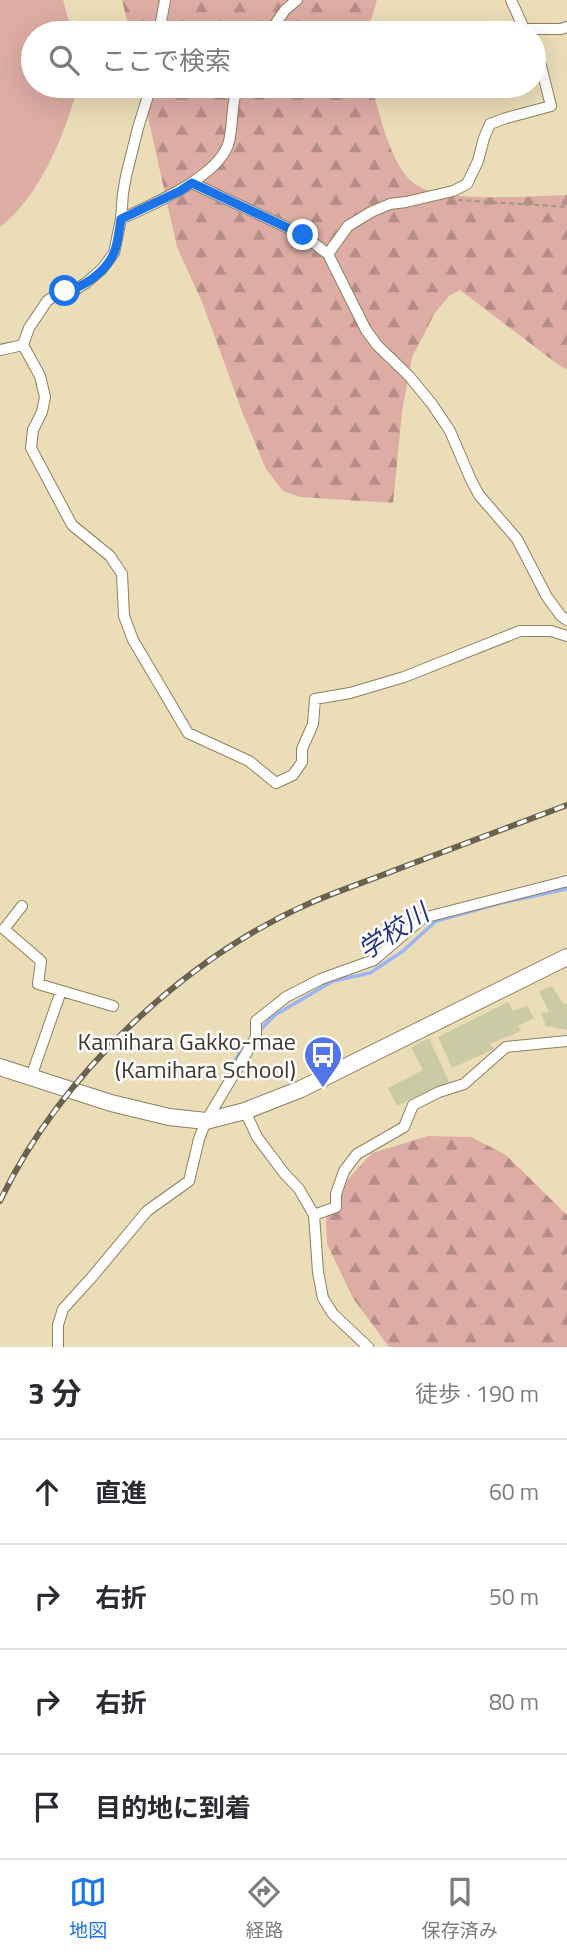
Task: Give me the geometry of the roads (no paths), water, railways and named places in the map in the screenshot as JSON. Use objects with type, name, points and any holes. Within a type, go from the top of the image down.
[{"type":"highway","points":[[0,1067],[111,1103],[169,1117],[206,1121],[245,1111],[301,1089],[567,957]]},
{"type":"street","points":[[161,21],[165,0]]},
{"type":"street","points":[[277,21],[297,0]]},
{"type":"street","points":[[511,0],[520,21]]},
{"type":"street","points":[[546,30],[567,27]]},
{"type":"street","points":[[327,254],[348,226],[371,212],[390,204],[453,191],[467,184],[478,162],[490,124],[551,106],[546,86]]},
{"type":"street","points":[[23,345],[37,314],[47,301],[57,294],[86,283],[110,261],[118,241],[126,176],[147,98]]},
{"type":"street","points":[[121,219],[180,191],[218,161],[228,145],[234,98]]},
{"type":"street","points":[[192,183],[303,235],[327,254],[366,330],[432,404],[450,431],[479,495],[517,539],[547,597],[567,620]]},
{"type":"street","points":[[0,351],[23,345]]},
{"type":"street","points":[[23,345],[40,376],[44,397],[42,412],[33,430],[31,448],[72,525],[110,556],[122,574],[124,616],[133,640],[188,733],[249,761],[276,783],[293,775],[302,762],[302,749],[313,724],[314,699],[404,677],[520,631],[551,631],[567,636]]},
{"type":"street","points":[[58,1347],[58,1325],[63,1309],[147,1211],[189,1181],[206,1121],[256,1037],[256,1021],[286,997],[321,979],[374,960],[424,918],[567,881]]},
{"type":"street","points":[[22,906],[4,929],[41,961],[38,984],[114,1006]]},
{"type":"street","points":[[31,1077],[61,991]]},
{"type":"street","points":[[314,1214],[336,1207],[336,1194],[344,1171],[357,1154],[404,1127],[413,1105],[439,1092],[464,1084],[506,1047],[567,1041]]},
{"type":"street","points":[[245,1111],[257,1137],[299,1189],[314,1214],[318,1272],[323,1298],[333,1314],[368,1347]]},
{"type":"waterway","name":"学校川","points":[[259,1031],[275,1015],[333,981],[370,973],[403,951],[436,921],[567,889]]},
{"type":"waterway","name":"学校川","points":[[232,1067],[248,1041]]},
{"type":"railway","points":[[0,1201],[25,1155],[56,1110],[91,1067],[129,1027],[215,956],[261,928],[319,899],[567,805]]},
{"type":"place","name":"Kamihara Gakko-mae (Kamihara School)","points":[[323,1089]]}]
